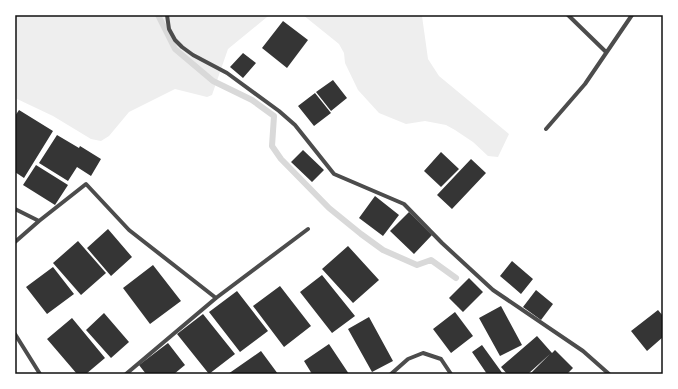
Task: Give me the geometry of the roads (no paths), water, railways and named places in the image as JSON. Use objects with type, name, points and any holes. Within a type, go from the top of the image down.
[{"type":"street","points":[[167,15],[169,29],[182,47],[193,55],[227,73],[279,111],[295,125],[334,174],[404,204],[442,243],[492,290],[583,351],[609,374]]},
{"type":"street","points":[[568,15],[606,52]]},
{"type":"street","points":[[546,129],[585,84],[632,15]]},
{"type":"street","points":[[15,242],[86,184],[129,230],[216,298]]},
{"type":"street","points":[[15,209],[39,221]]},
{"type":"street","points":[[126,374],[216,298],[308,229]]},
{"type":"street","points":[[15,334],[40,374]]},
{"type":"street","points":[[391,374],[408,359],[423,353],[441,359],[451,374]]},
{"type":"waterway","points":[[158,15],[175,49],[213,81],[252,100],[274,116],[272,146],[281,159],[329,208],[383,250],[417,265],[431,260],[456,278]]}]
